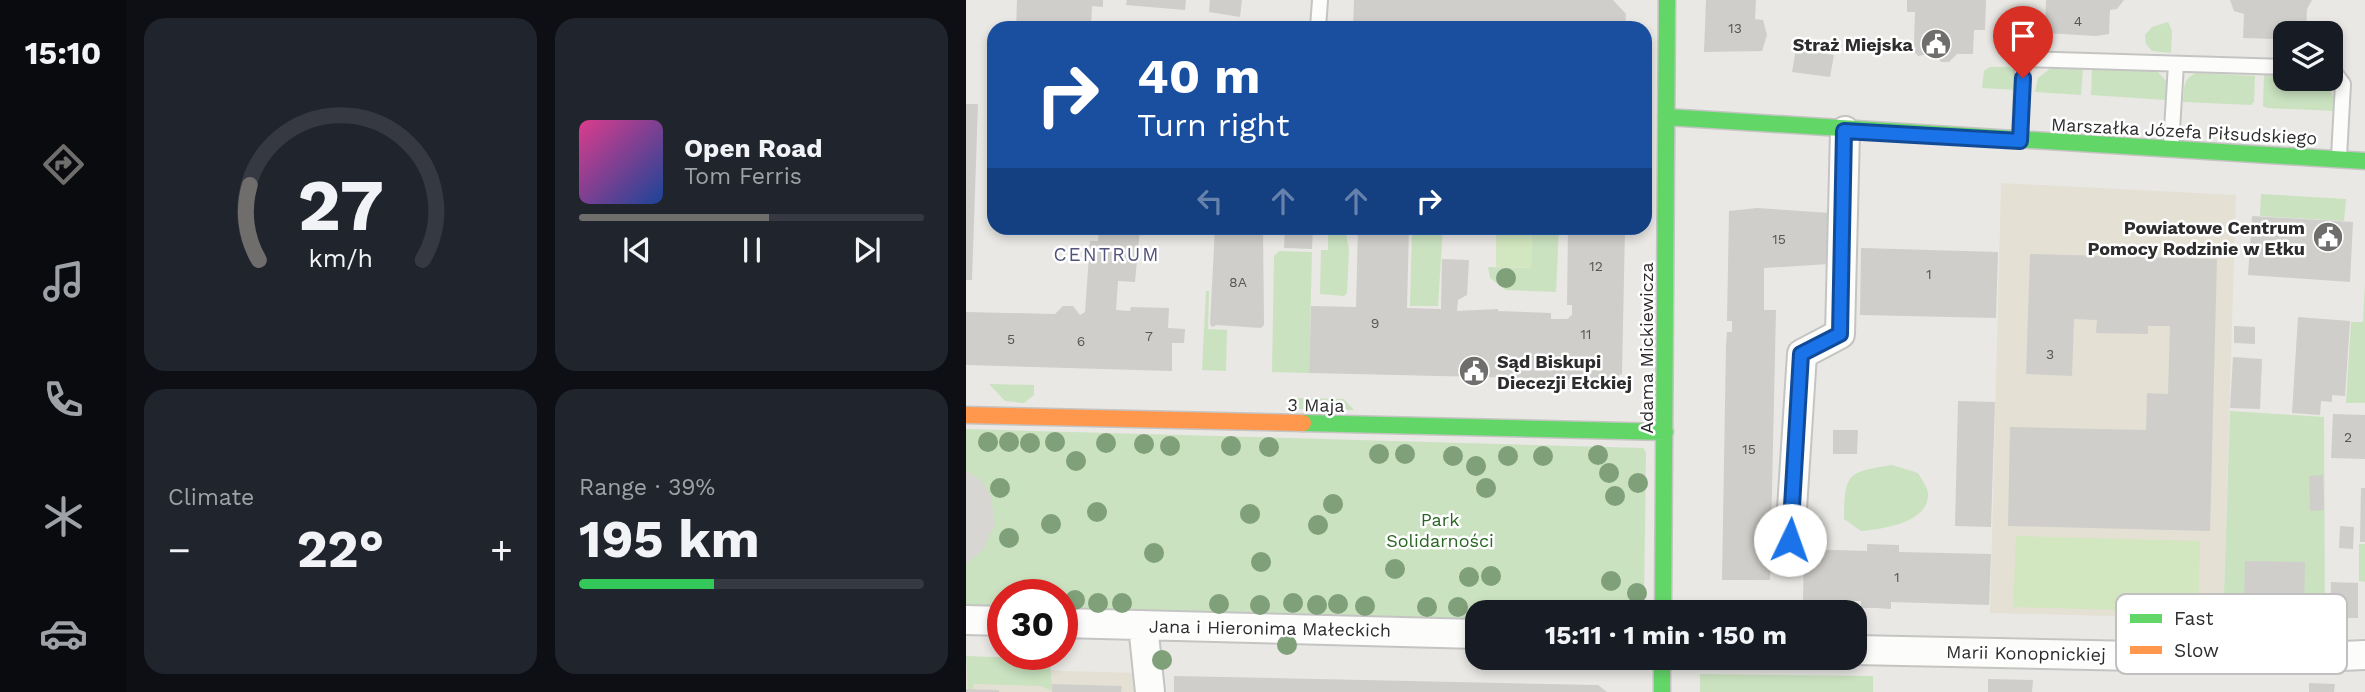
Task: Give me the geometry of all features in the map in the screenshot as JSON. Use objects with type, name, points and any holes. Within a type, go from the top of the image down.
[{"type":"street","name":"Adama Mickiewicza","points":[[1663,600],[1667,0]]},
{"type":"street","name":"Marszałka Józefa Piłsudskiego","points":[[1666,117],[1844,131],[2365,161]]},
{"type":"street","points":[[1790,540],[1801,354],[1840,334],[1844,131]]},
{"type":"street","name":"3 Maja","points":[[966,415],[1665,432]]},
{"type":"street","points":[[966,620],[987,621]]},
{"type":"street","name":"Jana i Hieronima Małeckich","points":[[1078,623],[1465,634]]},
{"type":"street","points":[[1143,625],[1150,692]]},
{"type":"street","name":"Marii Konopnickiej","points":[[1867,650],[2116,656]]},
{"type":"street","name":"Marii Konopnickiej","points":[[2347,656],[2365,655]]},
{"type":"street","points":[[1662,670],[1662,692]]},
{"type":"lane","points":[[1318,21],[1320,0]]},
{"type":"lane","points":[[2020,141],[2023,59],[2273,67]]},
{"type":"lane","points":[[2170,150],[2176,64]]},
{"type":"lane","points":[[2339,159],[2343,91]]},
{"type":"shaded area","points":[[2001,183],[2236,195],[2224,594],[2116,594],[2116,616],[1990,613]]},
{"type":"shaded area","points":[[966,470],[982,482],[990,494],[995,523],[983,550],[966,563]]},
{"type":"shaded area","points":[[966,668],[1136,673],[1138,692],[966,692]]},
{"type":"green space","points":[[2168,22],[2172,31],[2171,53],[2152,51],[2146,44],[2145,35],[2152,27]]},
{"type":"green space","points":[[1990,67],[2009,67],[2015,71],[2016,90],[1982,88],[1984,71]]},
{"type":"green space","points":[[2052,67],[2083,69],[2081,95],[2035,92],[2038,78]]},
{"type":"green space","points":[[2092,68],[2156,70],[2167,82],[2166,100],[2091,95]]},
{"type":"green space","points":[[2196,73],[2255,76],[2254,102],[2251,105],[2183,102],[2186,81]]},
{"type":"green space","points":[[2264,75],[2273,76],[2273,91],[2331,91],[2335,111],[2267,108],[2263,106]]},
{"type":"green space","points":[[2261,194],[2346,199],[2344,221],[2260,216]]},
{"type":"green space","points":[[1328,235],[1346,235],[1349,249],[1347,293],[1344,296],[1320,294],[1321,250],[1328,250]]},
{"type":"green space","points":[[1412,235],[1443,235],[1438,306],[1410,306]]},
{"type":"green space","points":[[1496,235],[1532,235],[1531,268],[1496,267]]},
{"type":"green space","points":[[1532,235],[1559,235],[1556,292],[1506,290],[1490,278],[1488,267],[1531,268]]},
{"type":"green space","points":[[1279,251],[1312,252],[1309,373],[1272,372],[1274,256]]},
{"type":"green space","points":[[2365,282],[2365,403],[2346,403],[2351,322],[2363,322]]},
{"type":"green space","points":[[1206,291],[1209,291],[1208,329],[1227,330],[1226,371],[1202,370]]},
{"type":"green space","points":[[989,384],[1034,385],[1034,395],[1024,403],[1005,401]]},
{"type":"green space","points":[[1296,398],[1344,399],[1354,410],[1294,409]]},
{"type":"green space","points":[[2230,411],[2324,417],[2325,594],[2224,594]]},
{"type":"green space","name":"Park Solidarności","points":[[966,429],[1643,448],[1646,452],[1644,600],[1465,600],[1465,620],[1078,608],[1078,579],[987,579],[987,607],[966,606]]},
{"type":"green space","points":[[1892,465],[1918,473],[1928,493],[1927,503],[1913,518],[1892,526],[1861,531],[1844,519],[1847,484],[1857,473]]},
{"type":"green space","points":[[2016,536],[2200,541],[2199,594],[2116,594],[2116,610],[2013,607]]},
{"type":"green space","points":[[2359,544],[2365,544],[2365,582],[2359,581]]},
{"type":"green space","points":[[966,656],[987,657],[987,670],[1051,670],[1052,691],[1041,686],[974,684],[973,689],[968,689]]},
{"type":"green space","points":[[1700,674],[1873,676],[1873,692],[1700,692]]},
{"type":"building","points":[[1017,0],[1103,0],[1103,7],[1092,6],[1091,21],[1016,21]]},
{"type":"building","points":[[1127,0],[1186,0],[1185,10],[1126,5]]},
{"type":"building","points":[[1210,0],[1242,0],[1240,17],[1209,12]]},
{"type":"building","points":[[1354,0],[1613,0],[1626,14],[1626,21],[1353,21]]},
{"type":"building","points":[[1706,0],[1756,0],[1755,19],[1763,20],[1767,35],[1762,51],[1704,52]]},
{"type":"building","points":[[1907,0],[1986,0],[1985,30],[1974,30],[1973,54],[1957,54],[1949,62],[1941,62],[1934,53],[1918,56],[1911,48],[1914,45],[1915,12],[1907,12]]},
{"type":"building","points":[[2046,0],[2124,0],[2117,9],[2110,10],[2109,34],[2096,36],[2045,33]]},
{"type":"building","points":[[2230,0],[2312,0],[2307,9],[2306,21],[2273,21],[2273,39],[2243,38],[2244,14],[2234,11]]},
{"type":"building","points":[[1796,49],[1834,55],[1830,77],[1792,72]]},
{"type":"building","points":[[966,104],[978,104],[972,280],[966,280]]},
{"type":"building","points":[[1757,208],[1831,213],[1829,264],[1764,268],[1764,310],[1776,310],[1770,580],[1722,580],[1726,345],[1727,332],[1732,332],[1732,321],[1727,321],[1729,211]]},
{"type":"building","points":[[2252,216],[2353,222],[2350,282],[2248,275]]},
{"type":"building","points":[[1098,235],[1139,235],[1135,282],[1118,281],[1116,310],[1130,311],[1131,307],[1169,308],[1168,328],[1185,329],[1184,343],[1172,343],[1172,371],[966,365],[966,312],[1055,314],[1063,306],[1073,306],[1080,315],[1085,312],[1090,241],[1098,241]]},
{"type":"building","points":[[1215,235],[1263,235],[1264,325],[1261,328],[1217,325],[1212,327]]},
{"type":"building","points":[[1285,235],[1313,235],[1312,249],[1284,248]]},
{"type":"building","points":[[1358,235],[1409,235],[1407,308],[1441,309],[1442,259],[1469,260],[1467,295],[1458,300],[1457,311],[1498,309],[1551,313],[1551,319],[1567,319],[1572,315],[1572,305],[1567,305],[1568,235],[1625,235],[1622,374],[1609,380],[1309,373],[1311,306],[1356,307]]},
{"type":"building","points":[[1861,248],[1998,252],[1996,318],[1860,315]]},
{"type":"building","points":[[2030,254],[2217,259],[2210,531],[2008,526],[2010,427],[2146,430],[2147,393],[2168,394],[2170,326],[2148,326],[2148,334],[2096,333],[2097,320],[2074,319],[2072,376],[2026,374]]},
{"type":"building","points":[[2298,317],[2350,321],[2345,396],[2332,395],[2332,402],[2321,401],[2320,415],[2292,413]]},
{"type":"building","points":[[2234,326],[2255,327],[2255,344],[2234,343]]},
{"type":"building","points":[[2233,357],[2262,359],[2260,409],[2230,408]]},
{"type":"building","points":[[1958,401],[1995,402],[1991,527],[1955,526]]},
{"type":"building","points":[[2333,414],[2365,415],[2365,459],[2331,458]]},
{"type":"building","points":[[1833,430],[1858,430],[1857,454],[1833,454]]},
{"type":"building","points":[[2323,475],[2324,510],[2310,511],[2309,476]]},
{"type":"building","points":[[2361,488],[2365,488],[2365,542],[2360,542]]},
{"type":"building","points":[[2340,526],[2354,527],[2353,549],[2339,548]]},
{"type":"building","points":[[1867,544],[1899,545],[1899,552],[1991,554],[1989,605],[1891,602],[1891,609],[1867,608],[1867,600],[1803,600],[1804,549],[1867,551]]},
{"type":"building","points":[[2245,561],[2305,562],[2304,594],[2244,594]]},
{"type":"building","points":[[2331,582],[2358,583],[2358,618],[2347,618],[2347,594],[2331,594]]},
{"type":"building","points":[[1174,676],[1598,685],[1607,692],[1174,692]]},
{"type":"building","points":[[1988,679],[2033,680],[2032,692],[1988,692]]},
{"type":"building","points":[[2309,683],[2335,684],[2334,692],[2309,692]]},
{"type":"building","points":[[1052,684],[1122,686],[1121,692],[1052,692]]},
{"type":"building","points":[[966,689],[999,690],[999,692],[966,692]]},
{"type":"traffic: fast","points":[[1663,600],[1667,0]]},
{"type":"traffic: fast","points":[[1666,117],[2365,161]]},
{"type":"traffic: fast","points":[[1303,423],[1665,432]]},
{"type":"traffic: fast","points":[[1662,670],[1662,692]]},
{"type":"traffic: slow","points":[[966,415],[1303,423]]},
{"type":"place","name":"Straż Miejska","points":[[1936,44]]},
{"type":"place","name":"Powiatowe Centrum Pomocy Rodzinie w Ełku","points":[[2328,237]]},
{"type":"place","name":"Sąd Biskupi Diecezji Ełckiej","points":[[1474,371]]},
{"type":"district","name":"CENTRUM","points":[[1107,254]]},
{"type":"route","points":[[1790,540],[1801,354],[1840,334],[1844,131],[2020,141],[2023,78]]}]
